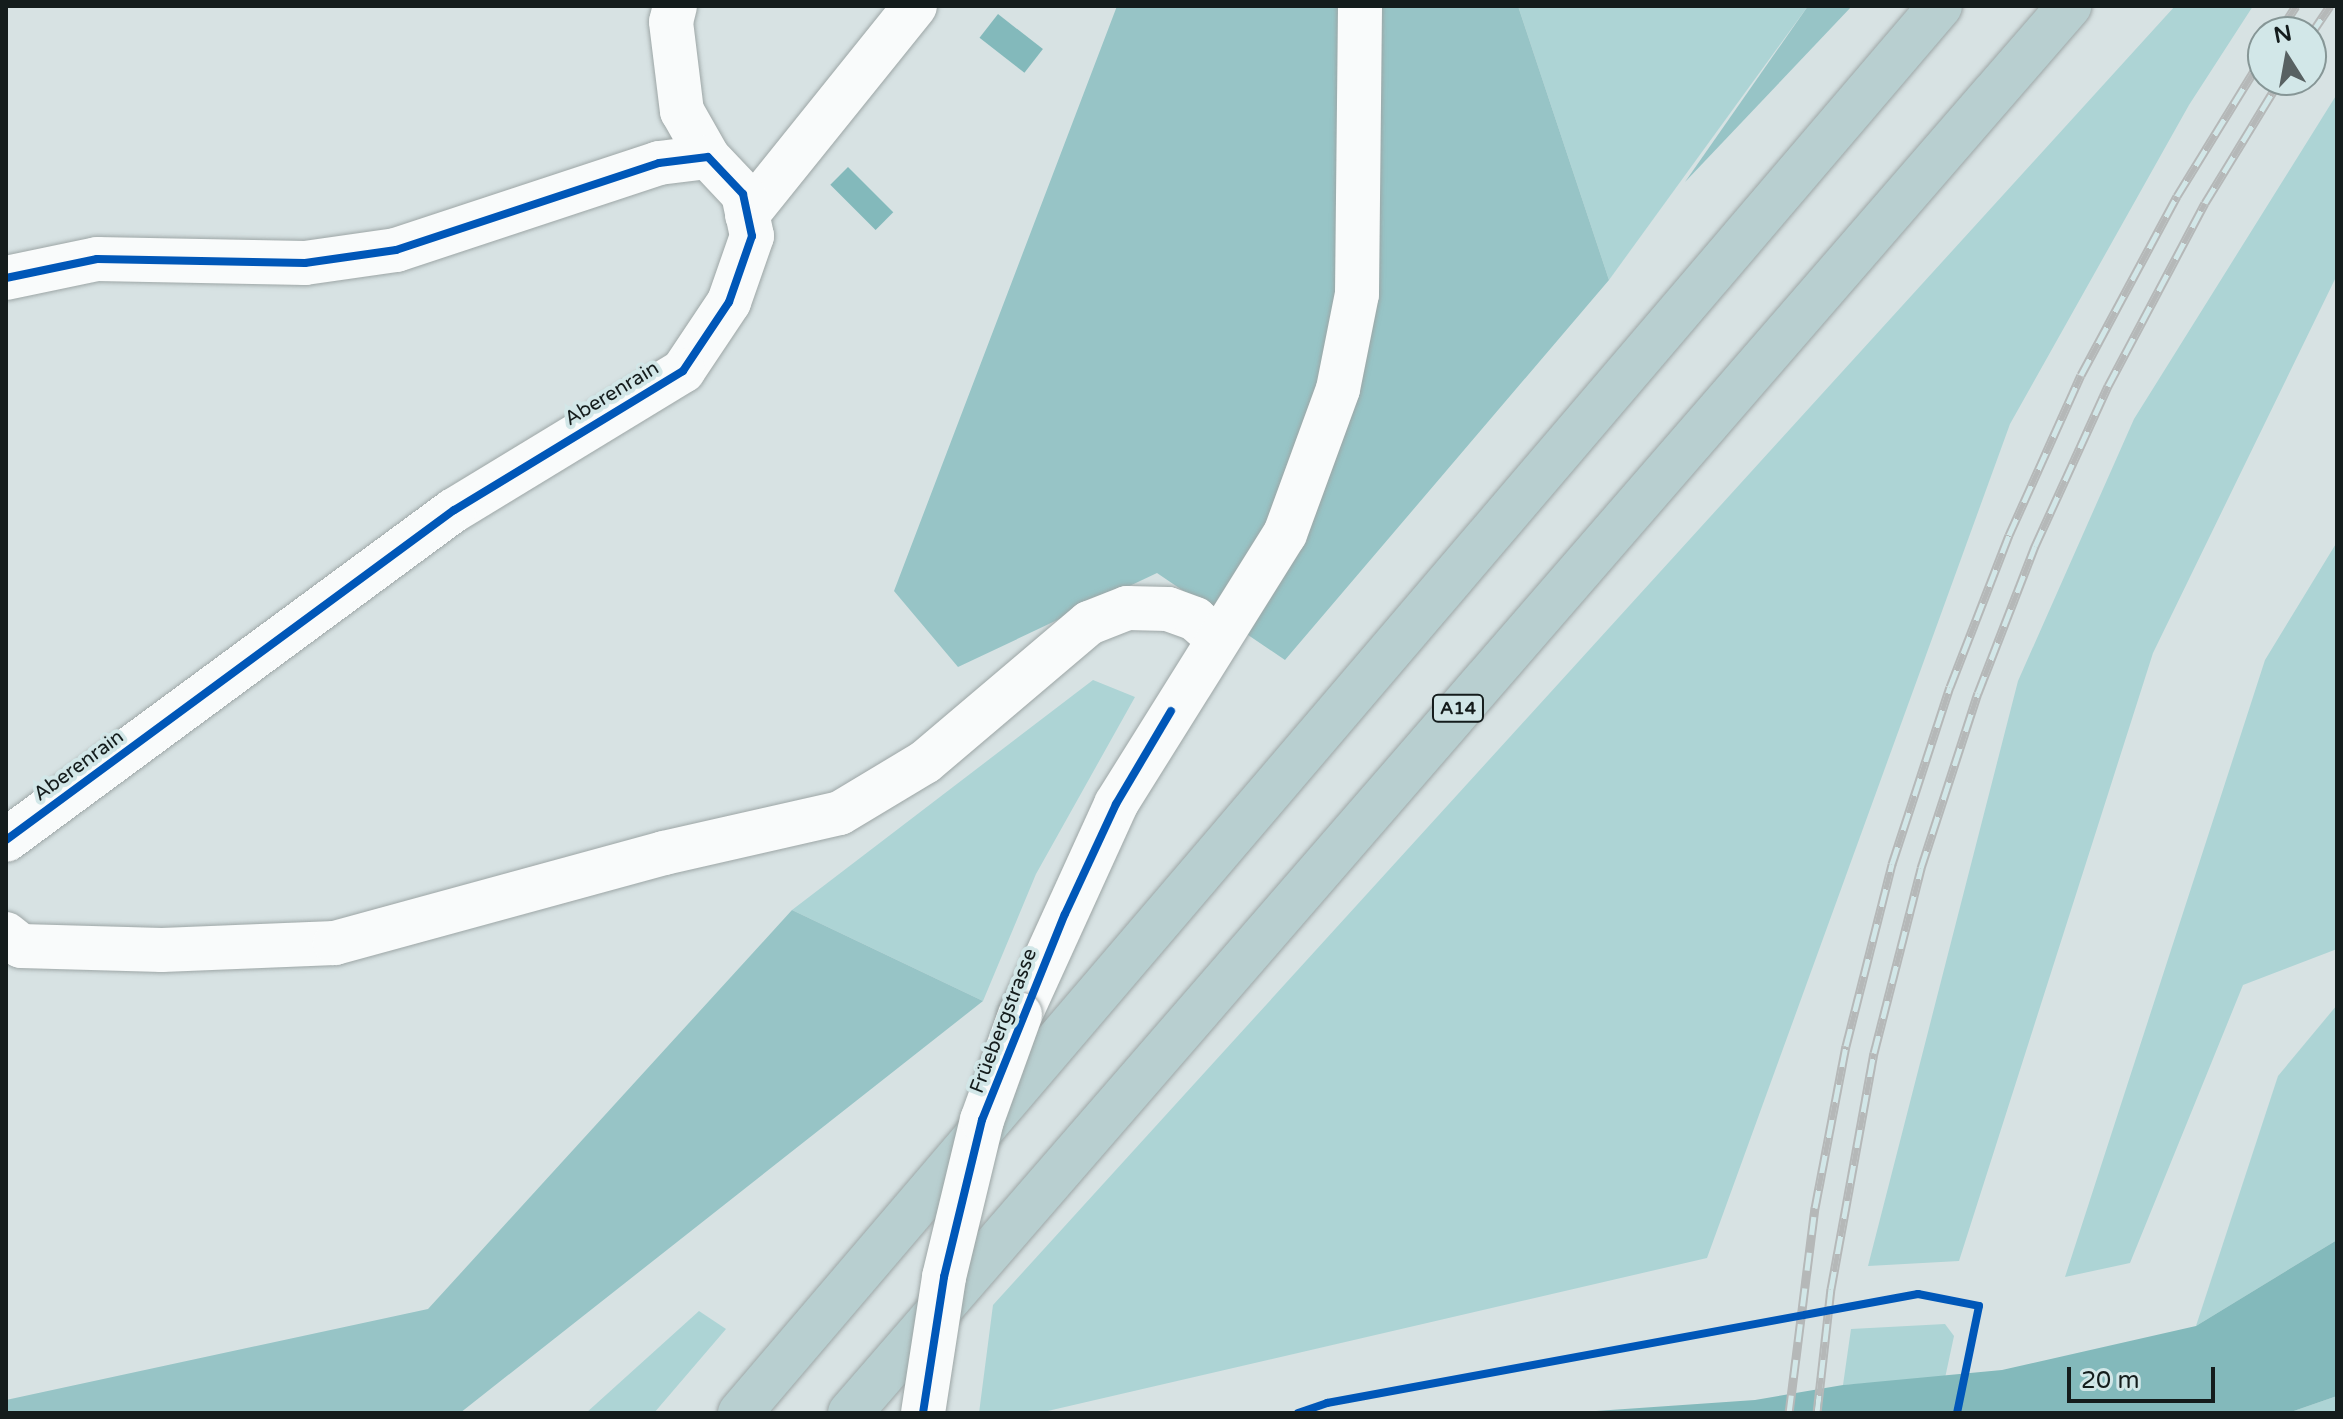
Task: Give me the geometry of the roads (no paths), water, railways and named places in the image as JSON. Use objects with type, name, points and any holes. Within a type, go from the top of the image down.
[{"type":"highway","points":[[740,1413],[1940,6]]},
{"type":"highway","name":"A14","points":[[850,1413],[2069,6]]},
{"type":"street","name":"Aberenrain","points":[[6,840],[454,510],[683,371],[729,302],[752,236],[743,194],[708,157],[682,111],[671,22],[675,6]]},
{"type":"street","points":[[747,215],[915,6]]},
{"type":"street","name":"Früebergstrasse","points":[[923,1413],[944,1277],[982,1120],[1020,1015],[1103,831],[1171,711],[1285,534],[1338,389],[1357,294],[1360,6]]},
{"type":"street","points":[[6,278],[97,259],[305,263],[396,250],[659,163],[708,157]]},
{"type":"street","points":[[6,934],[21,946],[162,950],[335,943],[664,853],[840,813],[925,762],[1089,623],[1127,608],[1168,609],[1195,619],[1217,638]]},
{"type":"railway","points":[[2289,16],[2296,6]]},
{"type":"railway","points":[[2323,16],[2330,6]]},
{"type":"railway","points":[[1789,1413],[1815,1208],[1846,1046],[1892,864],[1950,687],[2009,535],[2081,375],[2177,196],[2247,82]]},
{"type":"railway","points":[[1817,1413],[1831,1289],[1874,1053],[1921,868],[1978,693],[2035,546],[2108,386],[2205,203],[2270,96]]}]
